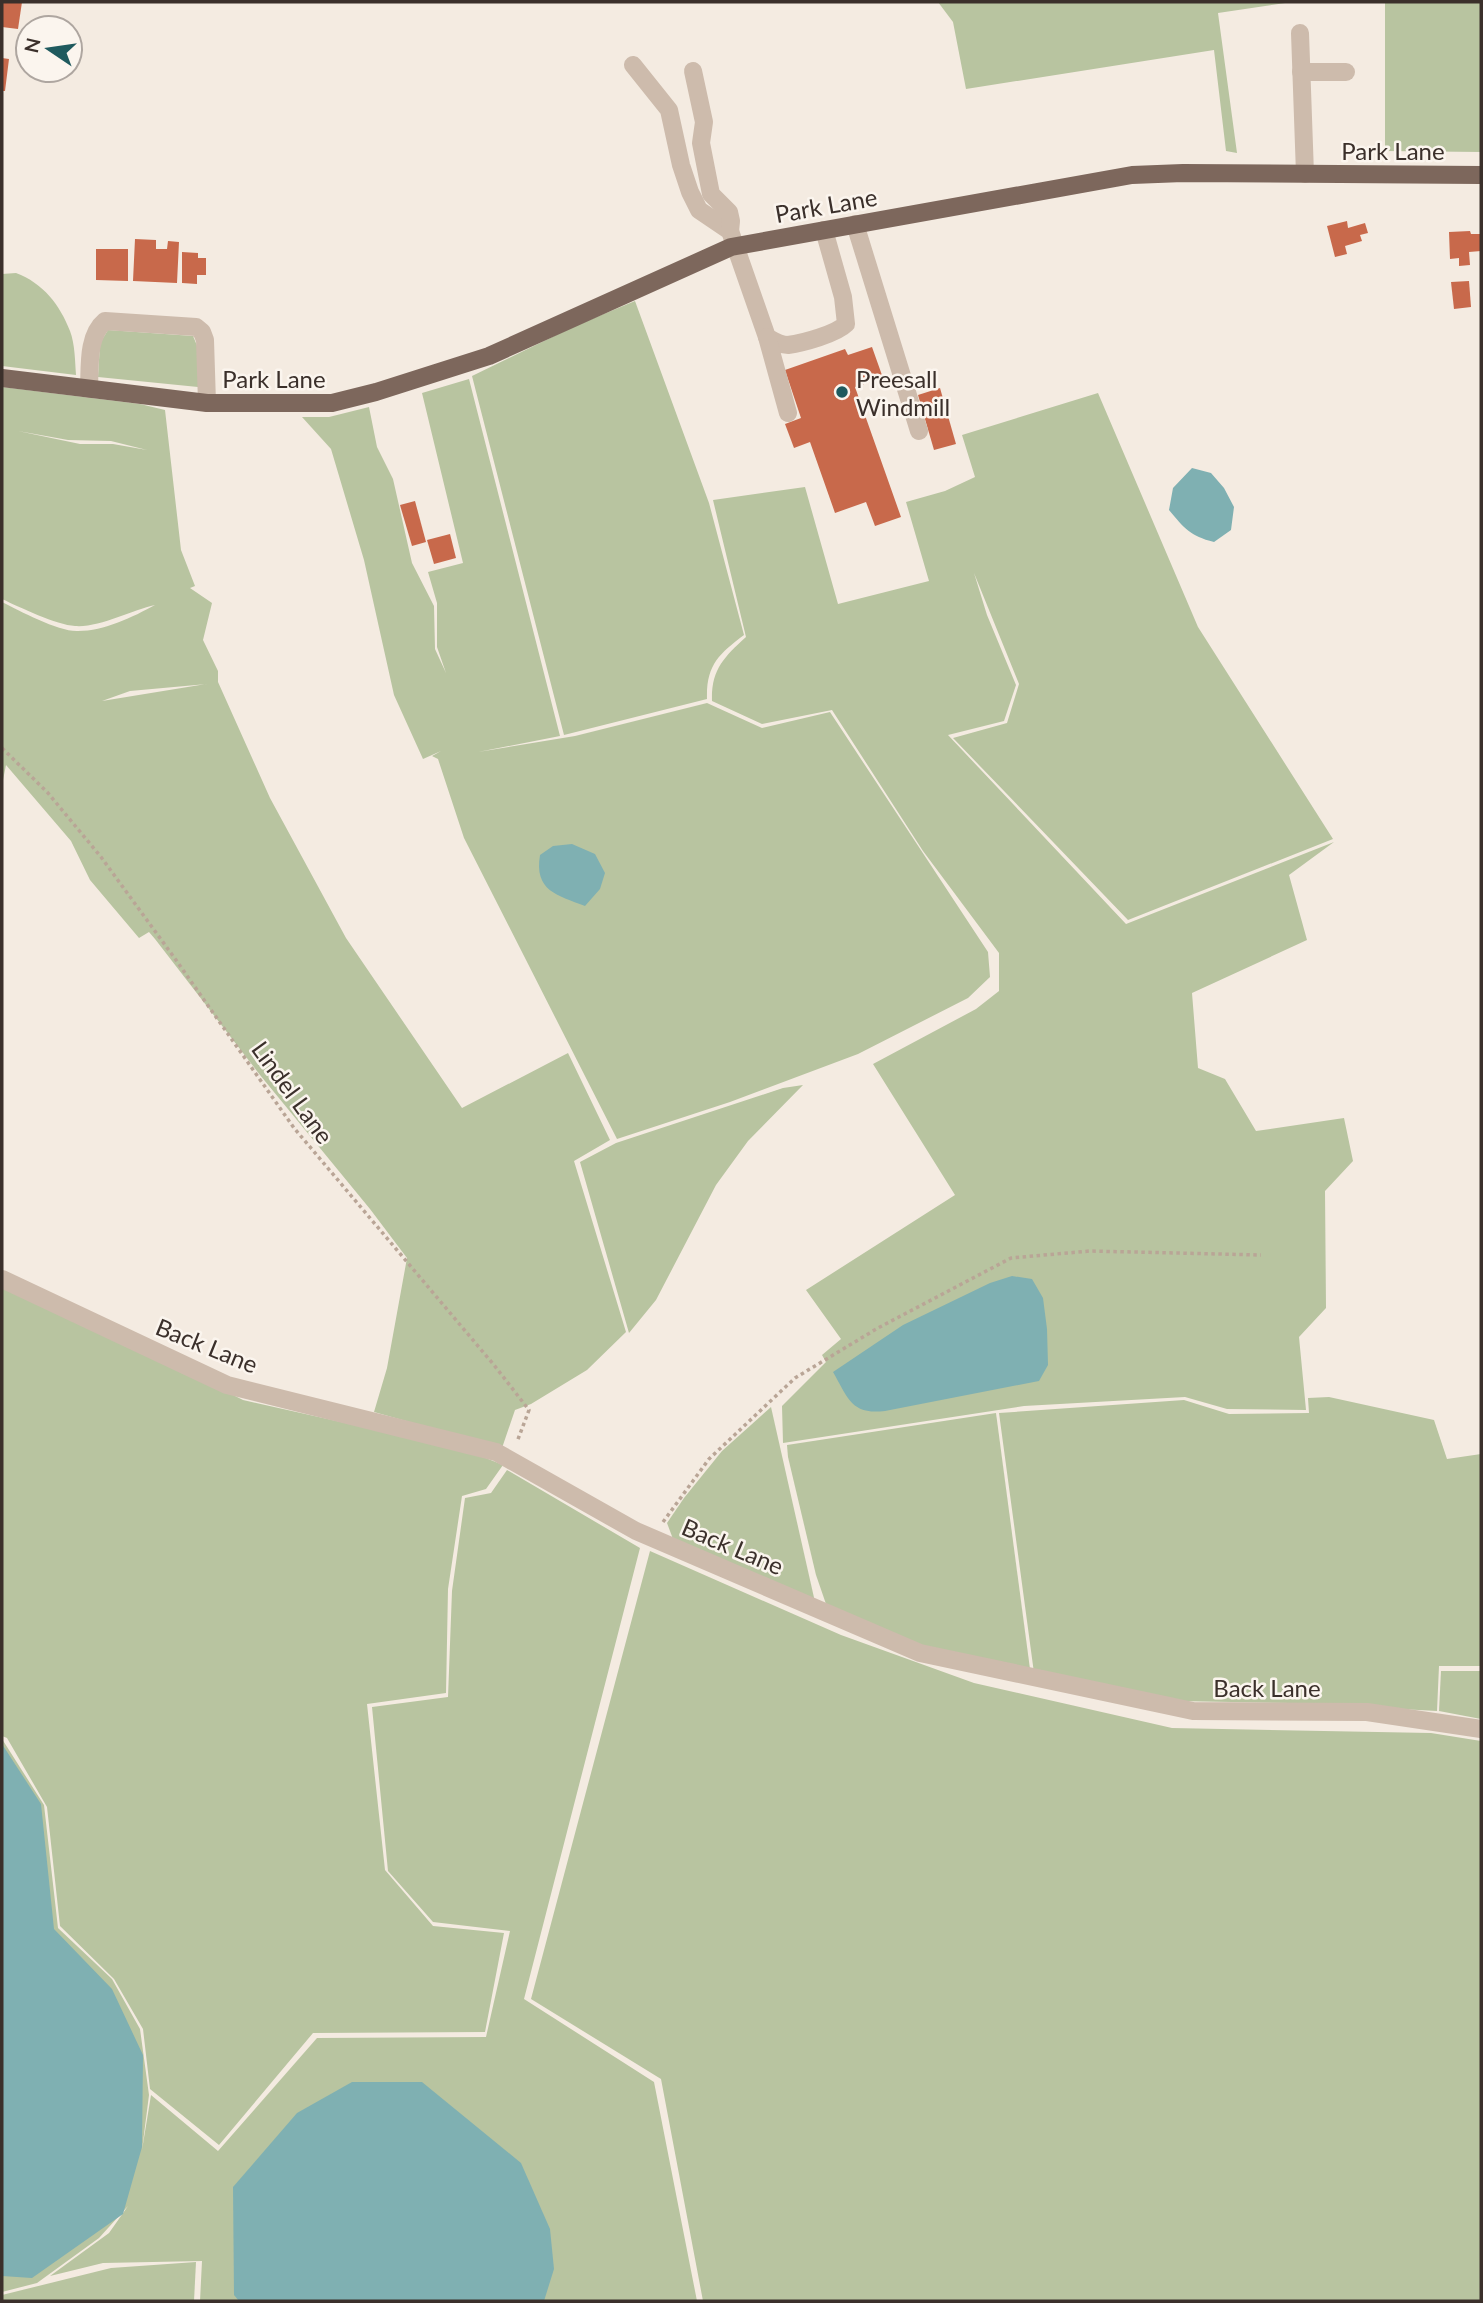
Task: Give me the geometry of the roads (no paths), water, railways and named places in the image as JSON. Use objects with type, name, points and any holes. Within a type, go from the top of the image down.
[{"type":"main road","name":"Park Lane","points":[[2,378],[207,403],[332,403],[489,356],[733,239],[824,230],[1132,175],[1481,175]]},
{"type":"street","points":[[1300,33],[1305,174]]},
{"type":"street","points":[[633,65],[669,110],[684,174],[699,210],[733,239]]},
{"type":"street","points":[[693,71],[704,122],[701,143],[711,194],[729,212],[733,239],[767,337],[788,413]]},
{"type":"street","points":[[1301,72],[1346,72]]},
{"type":"street","points":[[855,224],[919,432]]},
{"type":"street","points":[[767,337],[788,345],[839,331],[846,324],[843,297],[824,230]]},
{"type":"street","name":"Park Lane","points":[[89,389],[93,341],[99,326],[105,321],[196,327],[205,340],[207,403]]},
{"type":"street","name":"Back Lane","points":[[2,1279],[227,1385],[496,1452],[651,1538],[920,1653],[1193,1711],[1367,1712],[1481,1729]]},
{"type":"water","points":[[1192,468],[1211,473],[1224,488],[1234,507],[1231,530],[1214,542],[1188,530],[1169,510],[1173,488]]},
{"type":"water","points":[[572,844],[595,854],[605,873],[600,889],[585,906],[557,895],[544,884],[541,877],[540,855],[553,846]]},
{"type":"water","points":[[1012,1276],[1032,1279],[1043,1298],[1048,1365],[1039,1381],[874,1412],[858,1407],[847,1397],[833,1372],[903,1325],[990,1283]]},
{"type":"water","points":[[2,1744],[41,1804],[54,1929],[112,1989],[143,2055],[142,2147],[123,2214],[32,2278],[2,2276]]},
{"type":"water","points":[[352,2082],[422,2082],[521,2163],[550,2229],[554,2269],[544,2301],[239,2301],[234,2295],[233,2187],[297,2113]]},
{"type":"place","name":"Preesall Windmill","points":[[842,392]]}]
